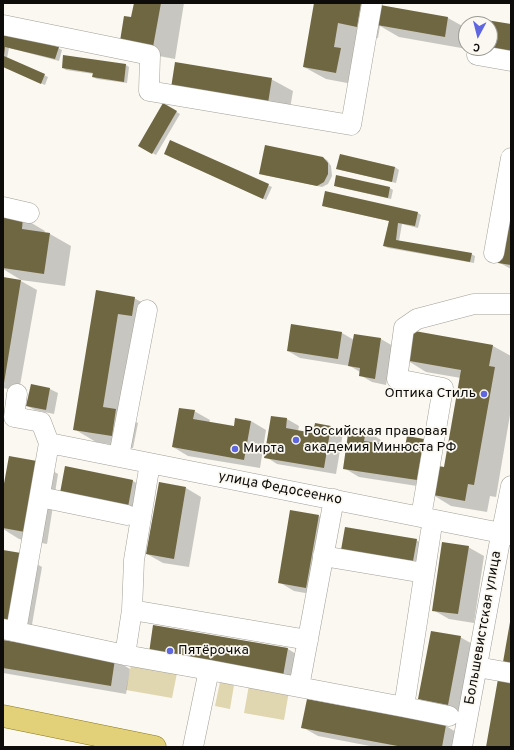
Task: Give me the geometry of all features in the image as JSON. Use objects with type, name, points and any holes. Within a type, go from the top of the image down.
[{"type":"main road","points":[[3,716],[155,747]]},
{"type":"street","points":[[3,25],[150,55],[149,91],[351,125],[372,3]]},
{"type":"street","points":[[483,56],[511,61]]},
{"type":"street","points":[[494,252],[511,158]]},
{"type":"street","points":[[3,206],[29,213]]},
{"type":"street","points":[[404,707],[424,573],[426,524],[443,388],[397,379],[404,328],[417,319],[474,304],[511,304]]},
{"type":"street","points":[[119,456],[147,310]]},
{"type":"street","points":[[17,394],[14,417],[41,422],[50,442],[40,497],[9,630],[125,655],[449,716]]},
{"type":"street","name":"улица Федосеенко","points":[[50,442],[334,499],[426,524],[506,534]]},
{"type":"street","points":[[125,655],[132,610],[134,560],[150,462]]},
{"type":"street","name":"Большевистская улица","points":[[462,747],[499,546],[506,534],[511,486]]},
{"type":"street","points":[[40,497],[127,514]]},
{"type":"street","points":[[299,687],[334,499]]},
{"type":"street","points":[[323,556],[424,573]]},
{"type":"street","points":[[132,610],[308,640]]},
{"type":"street","points":[[477,667],[511,673]]},
{"type":"street","points":[[193,747],[208,670]]},
{"type":"shaded area","points":[[131,665],[177,673],[172,698],[126,690]]},
{"type":"shaded area","points":[[220,682],[234,685],[230,709],[215,706]]},
{"type":"shaded area","points":[[249,685],[289,691],[284,720],[244,713]]},
{"type":"building","points":[[134,3],[161,3],[153,47],[120,41],[124,16],[131,17]]},
{"type":"building","points":[[314,3],[361,3],[357,27],[338,23],[334,47],[341,48],[336,73],[303,67]]},
{"type":"building","points":[[380,5],[448,17],[445,37],[377,25]]},
{"type":"building","points":[[498,22],[511,24],[511,56],[498,54]]},
{"type":"building","points":[[3,33],[59,47],[55,59],[5,47],[4,56],[45,74],[41,84],[3,67]]},
{"type":"building","points":[[63,55],[126,64],[124,82],[92,77],[93,73],[62,68]]},
{"type":"building","points":[[175,62],[272,78],[268,103],[171,88]]},
{"type":"building","points":[[163,103],[177,111],[152,154],[138,146]]},
{"type":"building","points":[[170,140],[269,184],[263,199],[164,154]]},
{"type":"building","points":[[265,145],[323,157],[328,163],[328,174],[324,182],[317,186],[259,174]]},
{"type":"building","points":[[340,154],[395,167],[392,182],[336,169]]},
{"type":"building","points":[[336,175],[390,187],[388,198],[334,186]]},
{"type":"building","points":[[325,191],[418,212],[415,226],[398,223],[396,240],[472,253],[470,262],[383,246],[389,221],[322,206]]},
{"type":"building","points":[[511,198],[511,265],[498,263]]},
{"type":"building","points":[[3,214],[23,217],[22,229],[50,233],[44,274],[3,268]]},
{"type":"building","points":[[3,277],[21,280],[4,383],[3,383]]},
{"type":"building","points":[[96,290],[135,297],[132,316],[118,314],[103,407],[116,409],[112,436],[73,430]]},
{"type":"building","points":[[291,324],[342,332],[338,359],[287,351]]},
{"type":"building","points":[[409,330],[493,345],[489,366],[495,367],[474,485],[468,484],[465,501],[428,494],[433,465],[444,467],[461,370],[404,360]]},
{"type":"building","points":[[354,334],[381,338],[375,379],[359,376],[360,368],[348,366]]},
{"type":"building","points":[[31,384],[50,388],[46,410],[26,406]]},
{"type":"building","points":[[179,408],[195,410],[193,419],[234,426],[235,418],[251,421],[244,460],[172,447]]},
{"type":"building","points":[[271,416],[287,418],[286,428],[313,433],[315,423],[331,426],[324,468],[264,458]]},
{"type":"building","points":[[349,427],[366,430],[364,441],[405,447],[407,436],[424,439],[417,480],[343,469]]},
{"type":"building","points":[[9,456],[37,461],[25,532],[3,528],[3,489]]},
{"type":"building","points":[[65,466],[133,480],[128,507],[60,493]]},
{"type":"building","points":[[159,482],[186,487],[174,559],[146,554]]},
{"type":"building","points":[[290,510],[319,515],[306,588],[278,583]]},
{"type":"building","points":[[345,527],[417,539],[413,561],[341,550]]},
{"type":"building","points":[[442,542],[469,546],[458,614],[432,611]]},
{"type":"building","points":[[3,550],[21,553],[9,624],[3,623]]},
{"type":"building","points":[[511,622],[511,663],[503,662]]},
{"type":"building","points":[[153,625],[288,648],[283,676],[149,653]]},
{"type":"building","points":[[431,631],[461,636],[448,705],[418,699]]},
{"type":"building","points":[[3,640],[115,659],[111,686],[3,668]]},
{"type":"building","points":[[498,679],[511,681],[511,747],[486,747]]},
{"type":"building","points":[[307,699],[446,725],[442,747],[403,747],[301,728]]},
{"type":"place","name":"Оптика Стиль","points":[[484,394]]},
{"type":"place","name":"Российская правовая академия Минюста РФ","points":[[296,440]]},
{"type":"place","name":"Мирта","points":[[235,449]]},
{"type":"place","name":"Пятёрочка","points":[[170,651]]}]
